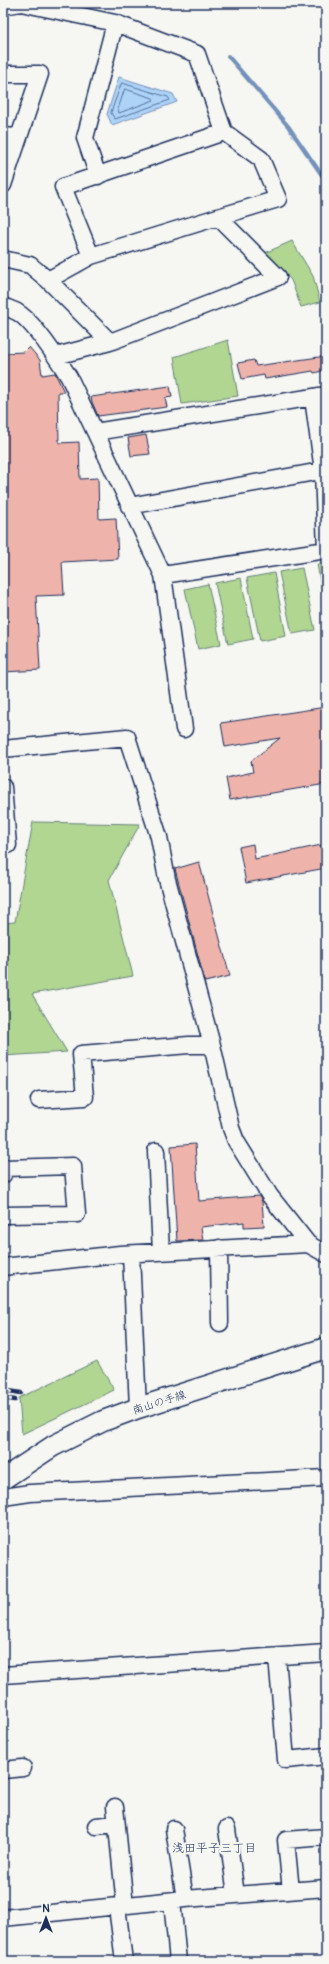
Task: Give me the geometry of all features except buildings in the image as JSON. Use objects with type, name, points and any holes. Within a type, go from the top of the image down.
[{"type":"street","points":[[3,6],[21,3],[115,23],[197,54],[224,132],[262,159],[278,199],[91,256],[48,280]]},
{"type":"street","points":[[98,176],[85,138],[115,23]]},
{"type":"street","points":[[3,74],[40,74],[11,136],[3,185]]},
{"type":"street","points":[[91,256],[63,187],[224,132]]},
{"type":"street","points":[[56,356],[110,342],[278,277],[218,217]]},
{"type":"street","points":[[3,258],[30,265],[48,280],[110,342]]},
{"type":"street","points":[[3,306],[19,313],[56,356],[69,377],[163,575],[184,729]]},
{"type":"street","points":[[95,432],[320,396],[326,550],[163,575]]},
{"type":"street","points":[[129,506],[324,471]]},
{"type":"street","points":[[3,749],[127,737],[159,837],[167,879],[212,1045],[231,1128],[236,1141],[270,1196],[308,1244],[326,1254]]},
{"type":"street","points":[[3,787],[8,846],[3,846]]},
{"type":"street","points":[[39,1100],[85,1097],[81,1054],[188,1045],[212,1045]]},
{"type":"street","points":[[156,1151],[161,1252]]},
{"type":"street","points":[[3,1175],[4,1168],[72,1166],[77,1214],[3,1215]]},
{"type":"street","points":[[3,1267],[132,1254],[308,1244]]},
{"type":"street","points":[[219,1248],[220,1323]]},
{"type":"street","points":[[132,1254],[138,1408]]},
{"type":"street","name":"南山の手線","points":[[3,1479],[53,1446],[103,1421],[138,1408],[326,1348]]},
{"type":"street","points":[[3,1497],[30,1493],[326,1478]]},
{"type":"street","points":[[3,1675],[326,1653]]},
{"type":"street","points":[[277,1657],[286,1760],[326,1756]]},
{"type":"street","points":[[3,1770],[23,1768]]},
{"type":"street","points":[[115,1807],[124,1961]]},
{"type":"street","points":[[96,1826],[116,1824]]},
{"type":"street","points":[[227,1829],[236,1895]]},
{"type":"street","points":[[291,1890],[286,1840],[326,1837]]},
{"type":"street","points":[[172,1840],[178,1900],[178,1961]]},
{"type":"street","points":[[3,1918],[178,1900],[326,1888]]},
{"type":"green space","points":[[292,241],[313,276],[320,302],[301,307],[291,280],[265,253]]},
{"type":"green space","points":[[228,340],[238,396],[182,404],[174,357]]},
{"type":"green space","points":[[326,562],[326,613],[317,564]]},
{"type":"green space","points":[[302,568],[315,630],[292,634],[279,572]]},
{"type":"green space","points":[[274,573],[286,636],[260,641],[247,578]]},
{"type":"green space","points":[[241,578],[253,639],[228,644],[215,583]]},
{"type":"green space","points":[[208,584],[221,644],[198,649],[185,589]]},
{"type":"green space","points":[[33,822],[140,824],[109,880],[133,976],[32,994],[67,1052],[3,1056],[3,923],[15,922]]},
{"type":"green space","points":[[97,1361],[114,1390],[22,1434],[19,1398]]},
{"type":"water","points":[[119,77],[173,94],[177,102],[112,125],[107,114]]},
{"type":"waterway","points":[[228,56],[288,126],[326,181]]},
{"type":"railway","points":[[3,1390],[21,1393]]},
{"type":"railway","points":[[3,1398],[15,1400]]},
{"type":"district","name":"浅田平子三丁目","points":[[214,1848]]}]
